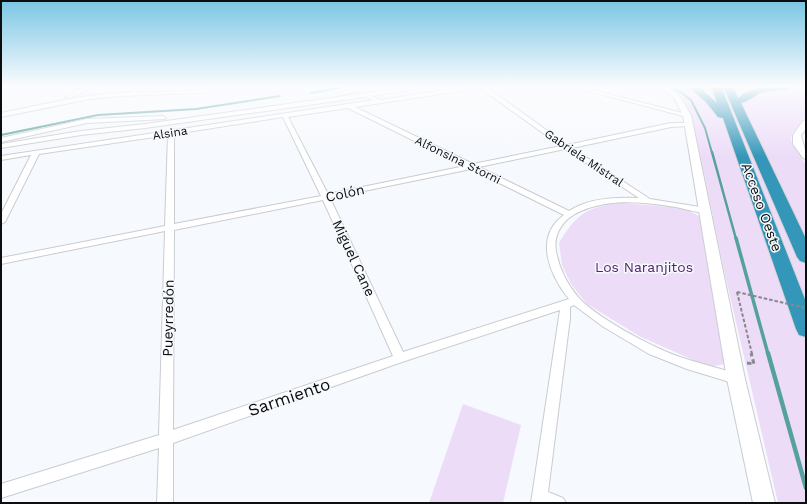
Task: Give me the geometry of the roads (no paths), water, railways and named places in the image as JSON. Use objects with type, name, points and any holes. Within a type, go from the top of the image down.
[{"type":"highway","points":[[719,110],[738,142]]},
{"type":"highway","name":"Acceso Oeste","points":[[725,110],[806,328]]},
{"type":"highway","name":"Acceso Oeste","points":[[739,110],[806,257]]},
{"type":"highway","points":[[744,110],[746,124]]},
{"type":"street","points":[[1,115],[27,110]]},
{"type":"street","points":[[1,140],[55,127],[110,120],[170,118],[222,110]]},
{"type":"street","points":[[1,146],[100,130],[145,126],[262,110]]},
{"type":"street","name":"Alsina","points":[[1,158],[326,110]]},
{"type":"street","name":"Alfonsina Storni","points":[[355,110],[568,214]]},
{"type":"street","name":"Gabriela Mistral","points":[[514,110],[565,146],[649,202]]},
{"type":"street","points":[[652,110],[688,120]]},
{"type":"street","points":[[683,110],[688,120],[706,210],[732,359],[764,503]]},
{"type":"street","name":"Miguel Cane","points":[[285,116],[326,197],[400,358]]},
{"type":"street","points":[[100,130],[111,124],[110,120]]},
{"type":"street","name":"Colón","points":[[1,261],[326,197],[671,125],[688,120]]},
{"type":"street","points":[[806,122],[797,135],[806,156]]},
{"type":"street","points":[[47,138],[42,135],[55,127]]},
{"type":"street","name":"Pueyrredón","points":[[165,503],[171,133]]},
{"type":"street","points":[[1,222],[36,153]]},
{"type":"street","points":[[706,210],[629,200],[600,202],[584,206],[568,214],[555,227],[550,241],[553,263],[571,304],[654,352],[680,363],[736,379]]},
{"type":"street","points":[[558,503],[540,500],[565,318],[571,304]]},
{"type":"street","name":"Sarmiento","points":[[1,491],[166,439],[400,358],[571,304]]},
{"type":"waterway","points":[[1,135],[98,115],[188,110]]},
{"type":"waterway","points":[[696,110],[705,128],[712,153]]},
{"type":"waterway","points":[[712,152],[736,239]]},
{"type":"waterway","points":[[736,238],[768,354]]},
{"type":"waterway","points":[[768,353],[806,488]]},
{"type":"park label","name":"Los Naranjitos","points":[[644,267]]}]
